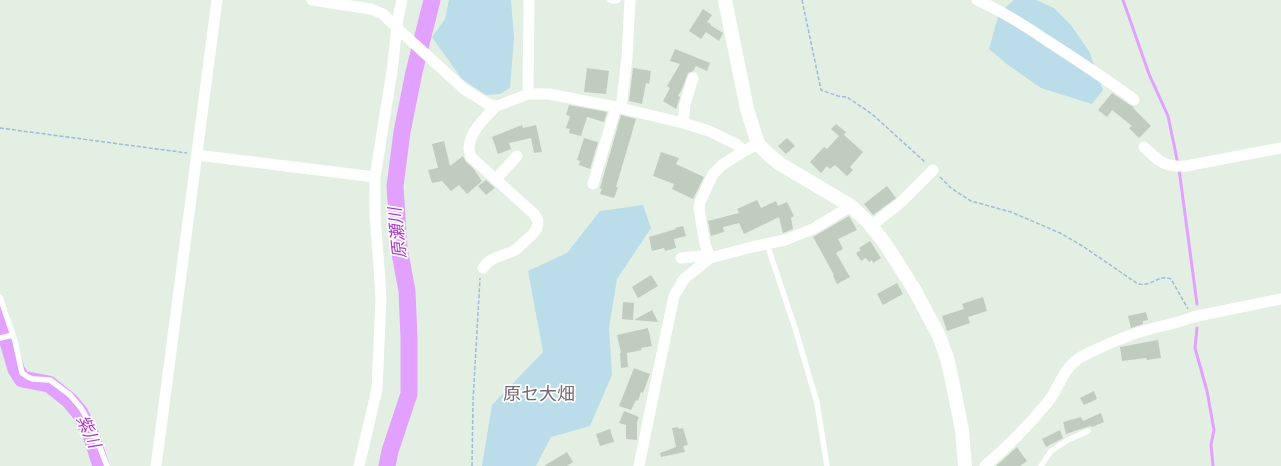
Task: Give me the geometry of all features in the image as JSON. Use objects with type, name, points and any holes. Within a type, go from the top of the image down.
[{"type":"street","points":[[156,466],[217,0]]},
{"type":"street","points":[[312,0],[371,9],[383,14],[464,89],[488,104],[496,106],[528,94],[548,94],[619,108],[683,123],[709,131],[736,144],[744,151]]},
{"type":"street","points":[[359,466],[377,389],[381,299],[374,217],[375,177],[398,29],[398,18],[402,0]]},
{"type":"street","points":[[528,0],[528,94]]},
{"type":"street","points":[[593,184],[619,108],[626,58],[630,0]]},
{"type":"street","points":[[725,0],[747,109],[758,144],[780,164],[851,206],[871,226],[884,242],[914,289],[939,336],[947,358],[962,430],[965,466]]},
{"type":"street","points":[[977,0],[992,6],[1021,23],[1088,67],[1134,100]]},
{"type":"street","points":[[683,123],[685,104],[693,78]]},
{"type":"street","points":[[483,268],[491,259],[515,250],[530,237],[536,230],[538,224],[537,217],[471,157],[468,150],[470,141],[475,132],[496,106]]},
{"type":"street","points":[[709,257],[700,215],[700,202],[713,174],[722,165],[758,144]]},
{"type":"street","points":[[1144,147],[1163,163],[1177,167],[1281,148]]},
{"type":"street","points":[[197,155],[375,177]]},
{"type":"street","points":[[496,179],[517,156]]},
{"type":"street","points":[[871,226],[900,203],[933,170]]},
{"type":"street","points":[[681,258],[709,257],[785,240],[813,229],[851,206]]},
{"type":"street","points":[[639,466],[674,296],[684,280],[709,257]]},
{"type":"street","points":[[985,466],[1000,453],[1047,403],[1054,393],[1064,372],[1079,358],[1113,342],[1143,331],[1182,322],[1193,317],[1281,299]]},
{"type":"lane","points":[[610,0],[618,0]]},
{"type":"lane","points":[[767,244],[818,403],[827,466]]},
{"type":"lane","points":[[0,297],[13,335],[22,373],[28,378],[50,380],[70,395],[81,408],[93,429],[107,466]]},
{"type":"lane","points":[[0,338],[13,335]]},
{"type":"lane","points":[[1041,466],[1051,451],[1068,440],[1088,431]]},
{"type":"path","points":[[802,0],[821,90],[838,96],[847,97],[872,114],[951,188],[971,201],[1011,212],[1060,233],[1084,247],[1138,284],[1148,284],[1160,278],[1171,279],[1193,317]]},
{"type":"path","points":[[0,128],[197,155]]},
{"type":"path","points":[[472,466],[473,401],[481,274],[483,268]]},
{"type":"shaded area","points":[[449,0],[511,0],[514,38],[510,88],[500,94],[486,95],[462,79],[432,37],[445,19]]},
{"type":"shaded area","points":[[1014,0],[1036,0],[1054,8],[1070,24],[1089,51],[1103,90],[1092,104],[1041,88],[1008,65],[989,49],[999,13]]},
{"type":"shaded area","points":[[643,205],[651,228],[617,279],[609,328],[612,375],[590,426],[551,437],[536,466],[482,466],[492,405],[543,352],[528,271],[567,253],[600,211]]},
{"type":"building","points":[[703,9],[712,15],[707,22],[723,33],[719,41],[706,32],[701,39],[689,31]]},
{"type":"building","points":[[675,49],[710,63],[707,71],[696,66],[693,71],[688,73],[678,96],[680,97],[676,109],[663,101],[670,88],[667,86],[680,64],[670,61]]},
{"type":"building","points":[[587,68],[609,71],[606,94],[584,92]]},
{"type":"building","points":[[633,68],[651,71],[649,84],[646,83],[642,104],[629,101]]},
{"type":"building","points":[[1112,93],[1134,107],[1133,108],[1151,126],[1139,138],[1129,128],[1132,126],[1112,110],[1107,117],[1098,110]]},
{"type":"building","points":[[569,105],[607,112],[604,122],[587,117],[581,136],[569,133],[570,129],[566,128],[570,116],[566,115]]},
{"type":"building","points":[[621,115],[636,119],[614,198],[600,194],[602,189],[600,188]]},
{"type":"building","points":[[836,124],[846,132],[844,135],[863,152],[850,167],[853,170],[847,176],[835,165],[830,169],[827,166],[821,173],[810,162],[824,147],[827,149],[839,136],[831,129]]},
{"type":"building","points":[[522,125],[523,128],[536,125],[542,152],[534,153],[531,138],[509,143],[511,149],[498,154],[492,137]]},
{"type":"building","points":[[584,138],[598,142],[590,169],[579,165],[580,161],[577,160]]},
{"type":"building","points":[[787,138],[795,146],[786,154],[778,146]]},
{"type":"building","points":[[444,141],[450,166],[463,156],[466,162],[473,168],[482,181],[467,194],[459,185],[451,191],[442,181],[432,183],[428,170],[438,168],[432,144]]},
{"type":"building","points":[[661,152],[679,158],[676,164],[704,177],[693,199],[672,189],[674,184],[653,176]]},
{"type":"building","points":[[486,180],[495,188],[486,195],[478,186]]},
{"type":"building","points":[[887,186],[896,198],[873,215],[864,204]]},
{"type":"building","points":[[757,200],[761,208],[776,201],[778,206],[787,202],[794,216],[791,218],[793,229],[783,233],[779,217],[744,234],[739,223],[723,227],[724,232],[711,236],[708,221],[739,213],[737,209]]},
{"type":"building","points":[[849,216],[857,230],[838,239],[843,249],[836,253],[850,277],[837,284],[833,276],[834,275],[813,237]]},
{"type":"building","points":[[683,226],[686,236],[674,239],[676,248],[665,251],[664,248],[652,251],[649,237]]},
{"type":"building","points":[[870,241],[881,258],[873,263],[872,260],[869,262],[866,258],[861,261],[856,253],[861,250],[859,248]]},
{"type":"building","points":[[651,275],[658,286],[638,298],[632,287]]},
{"type":"building","points":[[897,283],[903,294],[883,305],[877,294]]},
{"type":"building","points":[[983,297],[987,311],[968,317],[970,323],[947,331],[942,316],[964,309],[962,304]]},
{"type":"building","points":[[623,302],[634,303],[633,320],[622,319]]},
{"type":"building","points":[[652,310],[658,322],[634,320]]},
{"type":"building","points":[[1146,312],[1148,320],[1143,321],[1143,324],[1131,328],[1128,316]]},
{"type":"building","points":[[648,328],[652,346],[627,353],[628,367],[621,368],[621,353],[617,335]]},
{"type":"building","points":[[1158,340],[1161,358],[1122,361],[1120,347]]},
{"type":"building","points":[[634,368],[650,374],[643,393],[641,392],[638,401],[636,400],[631,410],[619,406]]},
{"type":"building","points":[[1094,391],[1097,399],[1084,405],[1080,398]]},
{"type":"building","points":[[624,411],[639,417],[637,422],[637,440],[626,439],[626,425],[619,423]]},
{"type":"building","points":[[1101,413],[1104,422],[1066,434],[1063,422],[1081,417],[1083,421]]},
{"type":"building","points":[[678,427],[679,429],[683,428],[688,445],[683,446],[685,452],[661,457],[660,453],[676,447],[672,428]]},
{"type":"building","points":[[610,429],[614,442],[600,446],[596,434]]},
{"type":"building","points":[[1060,430],[1063,438],[1046,447],[1042,439]]},
{"type":"building","points":[[1017,447],[1027,461],[1020,466],[996,466]]},
{"type":"building","points":[[567,452],[573,462],[567,466],[544,466]]},
{"type":"waterway","name":"原瀬川","points":[[387,466],[390,451],[409,394],[407,291],[399,248],[395,186],[402,132],[414,72],[432,0]]},
{"type":"waterway","points":[[1123,0],[1149,74],[1168,116],[1178,164]]},
{"type":"waterway","points":[[1179,169],[1197,304]]},
{"type":"waterway","name":"紫川","points":[[0,315],[16,369],[22,379],[49,384],[70,401],[80,413],[91,435],[101,466]]},
{"type":"waterway","points":[[1197,328],[1195,348],[1207,391],[1214,430],[1211,445],[1213,466]]},
{"type":"district","name":"原セ大畑","points":[[539,396]]}]
